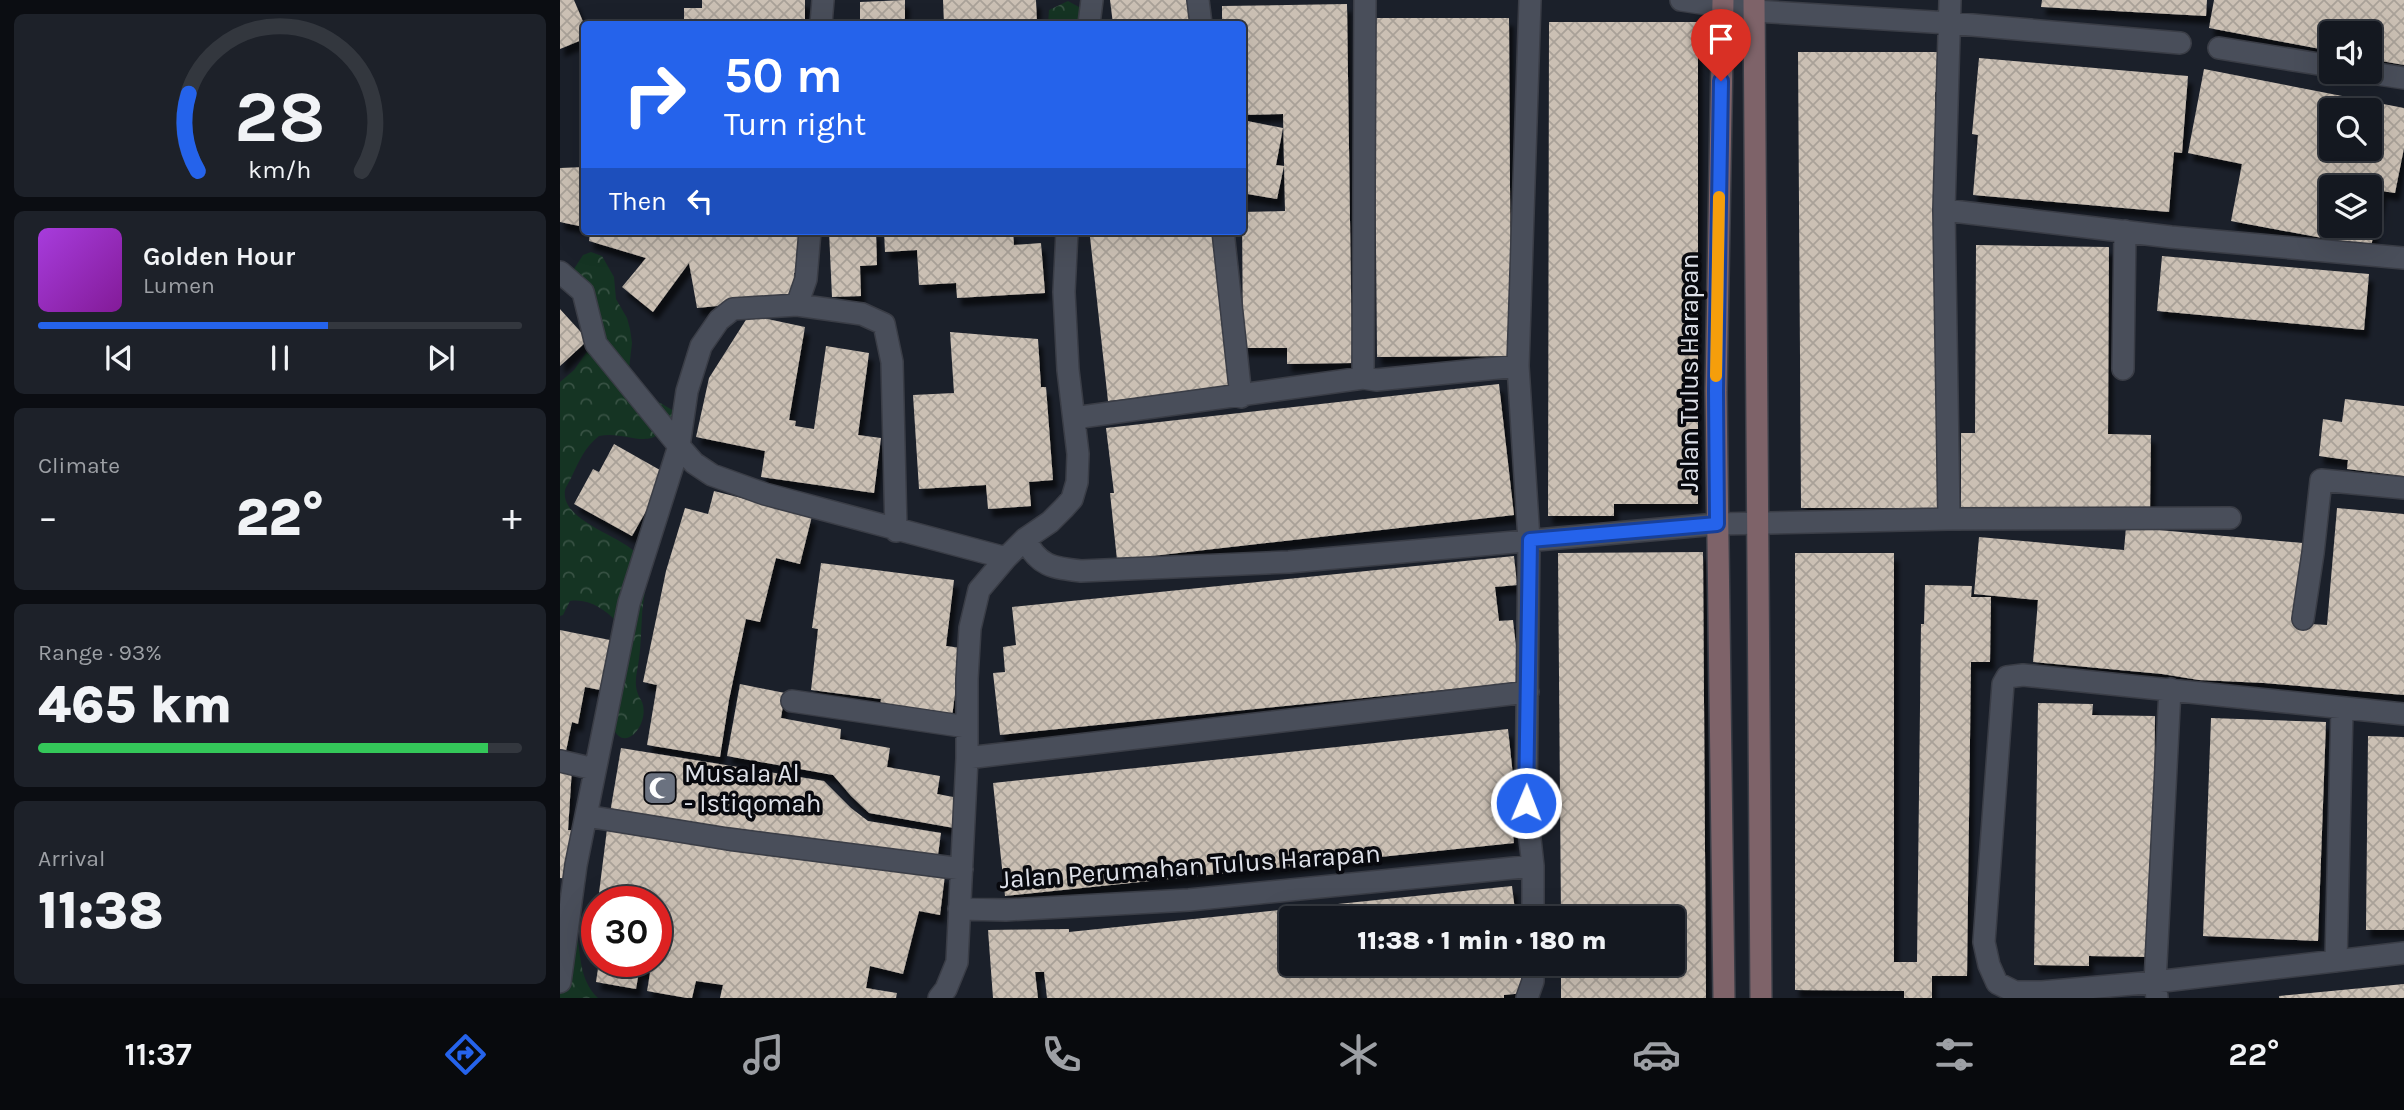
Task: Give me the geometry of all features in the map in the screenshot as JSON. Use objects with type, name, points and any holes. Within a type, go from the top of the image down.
[{"type":"main road","name":"Jalan Tulus Harapan","points":[[1723,2],[1717,299],[1717,524],[1724,998]]},
{"type":"main road","points":[[1754,5],[1761,998]]},
{"type":"street","points":[[821,21],[823,0]]},
{"type":"street","points":[[1089,21],[1092,0]]},
{"type":"street","points":[[1199,0],[1201,21]]},
{"type":"street","points":[[1363,379],[1365,0]]},
{"type":"street","points":[[1530,0],[1518,366],[1530,540],[1526,803],[1533,866],[1533,906]]},
{"type":"street","points":[[1681,0],[2180,43]]},
{"type":"street","points":[[1949,519],[1944,210],[1950,0]]},
{"type":"street","points":[[2219,48],[2319,64]]},
{"type":"street","points":[[2382,75],[2404,78]]},
{"type":"street","points":[[1944,210],[2233,243],[2404,258]]},
{"type":"street","points":[[2123,369],[2125,231]]},
{"type":"street","points":[[797,305],[806,279],[810,235]]},
{"type":"street","name":"Jalan Perumahan Tulus Harapan","points":[[1067,235],[1064,292],[1068,370],[1078,454],[1077,482],[1072,499],[1050,522],[1025,539],[979,590],[970,628],[967,758],[958,909],[1006,910],[1189,900],[1533,866]]},
{"type":"street","points":[[1223,235],[1241,397]]},
{"type":"street","points":[[560,272],[583,292],[596,344],[679,446],[703,469],[733,485],[896,531],[921,534],[1006,558]]},
{"type":"street","points":[[560,982],[576,865],[629,603],[679,446],[682,411],[701,346],[719,320],[733,309],[797,305],[862,314],[884,324],[892,362],[896,531]]},
{"type":"street","points":[[1074,418],[1363,379],[1518,366]]},
{"type":"street","points":[[2303,619],[2321,480],[2404,488]]},
{"type":"street","points":[[1025,539],[1031,552],[1042,562],[1056,568],[1081,571],[1289,562],[1717,524],[1949,519],[2230,518]]},
{"type":"street","points":[[2404,714],[2170,689],[2013,675],[2007,677],[2003,684],[1984,942],[1989,965],[1997,982],[2015,992],[2156,990],[2336,961],[2404,953]]},
{"type":"street","points":[[2156,990],[2170,689]]},
{"type":"street","points":[[967,758],[1528,692]]},
{"type":"street","points":[[792,701],[967,727]]},
{"type":"street","points":[[2336,961],[2342,708]]},
{"type":"street","points":[[560,761],[594,769]]},
{"type":"street","points":[[586,816],[727,839],[962,869]]},
{"type":"street","points":[[939,998],[946,989],[957,962],[958,909]]},
{"type":"street","points":[[1527,998],[1533,976]]},
{"type":"green space","points":[[1068,1],[1088,12],[1090,21],[1048,21],[1049,10]]},
{"type":"green space","points":[[591,252],[602,256],[614,277],[616,299],[630,329],[632,343],[629,369],[650,397],[674,411],[667,426],[651,438],[599,436],[583,454],[565,490],[566,502],[573,512],[633,550],[640,558],[645,573],[646,587],[636,680],[643,717],[636,732],[624,738],[618,736],[613,728],[617,622],[602,609],[583,601],[570,601],[560,616],[560,382],[574,370],[593,343],[572,272],[583,255]]},
{"type":"green space","points":[[560,897],[574,922],[581,977],[585,977],[598,998],[560,998]]},
{"type":"building","points":[[560,0],[574,0],[583,21],[581,40],[560,49]]},
{"type":"building","points":[[702,0],[805,0],[805,21],[684,21],[684,8],[702,8]]},
{"type":"building","points":[[905,0],[905,21],[860,21],[860,2]]},
{"type":"building","points":[[943,0],[1036,0],[1037,21],[944,21]]},
{"type":"building","points":[[1110,0],[1188,0],[1191,21],[1113,21]]},
{"type":"building","points":[[2042,0],[2207,0],[2206,16],[2041,7]]},
{"type":"building","points":[[2214,0],[2404,0],[2404,65],[2382,61],[2382,21],[2319,21],[2319,49],[2209,28]]},
{"type":"building","points":[[1347,4],[1352,363],[1287,364],[1287,348],[1243,348],[1242,235],[1246,235],[1246,212],[1285,211],[1283,114],[1246,115],[1246,21],[1222,21],[1222,6]]},
{"type":"building","points":[[1374,18],[1509,18],[1511,356],[1377,357]]},
{"type":"building","points":[[1549,22],[1698,22],[1698,504],[1614,504],[1614,516],[1548,516]]},
{"type":"building","points":[[1798,52],[1942,52],[1942,93],[1935,92],[1937,508],[1801,508]]},
{"type":"building","points":[[1979,58],[2188,76],[2182,153],[2174,152],[2169,212],[1973,195],[1978,135],[1972,134]]},
{"type":"building","points":[[2204,69],[2353,98],[2319,98],[2319,161],[2382,161],[2382,104],[2404,108],[2404,148],[2395,193],[2382,191],[2382,175],[2319,175],[2319,237],[2231,221],[2242,164],[2188,153]]},
{"type":"building","points":[[1246,121],[1283,128],[1276,165],[1284,166],[1277,199],[1246,194]]},
{"type":"building","points":[[581,167],[581,226],[560,222],[560,168]]},
{"type":"building","points":[[590,235],[799,236],[802,272],[794,273],[797,298],[697,308],[689,263],[653,312],[622,287],[646,258],[589,241]]},
{"type":"building","points":[[829,235],[876,235],[877,265],[860,266],[861,296],[832,297]]},
{"type":"building","points":[[884,235],[1013,235],[1014,245],[1041,243],[1045,293],[957,298],[956,283],[919,285],[917,250],[885,252]]},
{"type":"building","points":[[1214,235],[1232,387],[1108,401],[1090,237]]},
{"type":"building","points":[[2323,238],[2373,238],[2371,247]]},
{"type":"building","points":[[1976,245],[2109,247],[2108,434],[2151,435],[2150,514],[1961,512],[1961,433],[1975,433]]},
{"type":"building","points":[[2162,256],[2369,274],[2364,330],[2157,311]]},
{"type":"building","points":[[560,309],[588,340],[560,366]]},
{"type":"building","points":[[749,315],[805,327],[789,420],[796,421],[795,426],[814,429],[826,346],[869,353],[858,435],[881,438],[874,493],[761,477],[765,451],[696,437],[709,378]]},
{"type":"building","points":[[950,332],[1038,339],[1041,387],[1046,387],[1053,480],[1029,482],[1031,506],[988,509],[986,485],[919,489],[913,395],[954,393]]},
{"type":"building","points":[[1499,384],[1514,515],[1117,560],[1110,493],[1114,493],[1106,428]]},
{"type":"building","points":[[2345,399],[2404,406],[2404,476],[2347,469],[2348,460],[2319,456],[2323,419],[2342,422]]},
{"type":"building","points":[[614,444],[667,474],[632,536],[574,504],[593,469],[599,472]]},
{"type":"building","points":[[714,491],[812,516],[800,564],[776,558],[760,622],[746,619],[720,757],[647,745],[657,685],[643,682],[666,571],[685,508],[708,514]]},
{"type":"building","points":[[2337,508],[2404,514],[2404,695],[2199,680],[2033,662],[2038,600],[1974,594],[1979,537],[2124,550],[2126,527],[2303,543],[2296,623],[2327,625]]},
{"type":"building","points":[[1703,552],[1706,998],[1561,998],[1561,976],[1685,976],[1685,906],[1561,906],[1558,553]]},
{"type":"building","points":[[1795,553],[1894,553],[1894,962],[1917,962],[1921,624],[1924,624],[1925,585],[1972,586],[1971,597],[1991,597],[1990,662],[1971,662],[1967,976],[1932,976],[1932,998],[1904,998],[1904,991],[1795,990]]},
{"type":"building","points":[[1514,556],[1517,585],[1495,587],[1499,621],[1513,620],[1520,682],[1000,735],[993,673],[1005,672],[1003,647],[1016,645],[1012,607]]},
{"type":"building","points":[[821,563],[954,580],[946,646],[961,648],[952,717],[880,707],[881,699],[811,690],[818,629],[812,628]]},
{"type":"building","points":[[560,630],[610,640],[600,690],[585,687],[578,724],[572,722],[566,751],[560,749]]},
{"type":"building","points":[[740,684],[785,693],[781,718],[841,729],[840,739],[890,748],[887,767],[940,776],[937,794],[959,798],[954,828],[869,813],[833,775],[727,756]]},
{"type":"building","points":[[2038,703],[2093,704],[2092,715],[2155,716],[2152,957],[2089,956],[2089,966],[2034,965]]},
{"type":"building","points":[[2211,718],[2326,722],[2318,941],[2203,936]]},
{"type":"building","points":[[1508,729],[1514,785],[1508,785],[1514,843],[1005,896],[993,783]]},
{"type":"building","points":[[2368,736],[2404,737],[2404,930],[2366,930]]},
{"type":"building","points":[[621,748],[824,781],[868,821],[941,833],[937,862],[610,813]]},
{"type":"building","points":[[560,767],[572,768],[568,830],[576,830],[573,879],[560,878]]},
{"type":"building","points":[[607,829],[945,875],[940,915],[919,911],[903,974],[870,966],[866,988],[897,993],[896,998],[720,998],[723,985],[696,981],[692,998],[647,991],[649,977],[672,977],[672,886],[600,886]]},
{"type":"building","points":[[1512,886],[1514,906],[1319,906]]},
{"type":"building","points":[[1279,910],[1279,976],[1522,976],[1524,993],[1504,995],[1504,998],[1047,998],[1044,972],[1035,972],[1038,998],[993,998],[988,930],[1069,929],[1069,932]]},
{"type":"building","points":[[597,977],[638,977],[636,989],[596,982]]},
{"type":"building","points":[[2404,984],[2404,998],[2279,998],[2279,996]]},
{"type":"slow traffic","points":[[1716,376],[1719,197]]},
{"type":"place","name":"Musala Al - Istiqomah","points":[[660,788]]},
{"type":"route","points":[[1526,803],[1530,540],[1717,524],[1717,259],[1721,81]]}]
